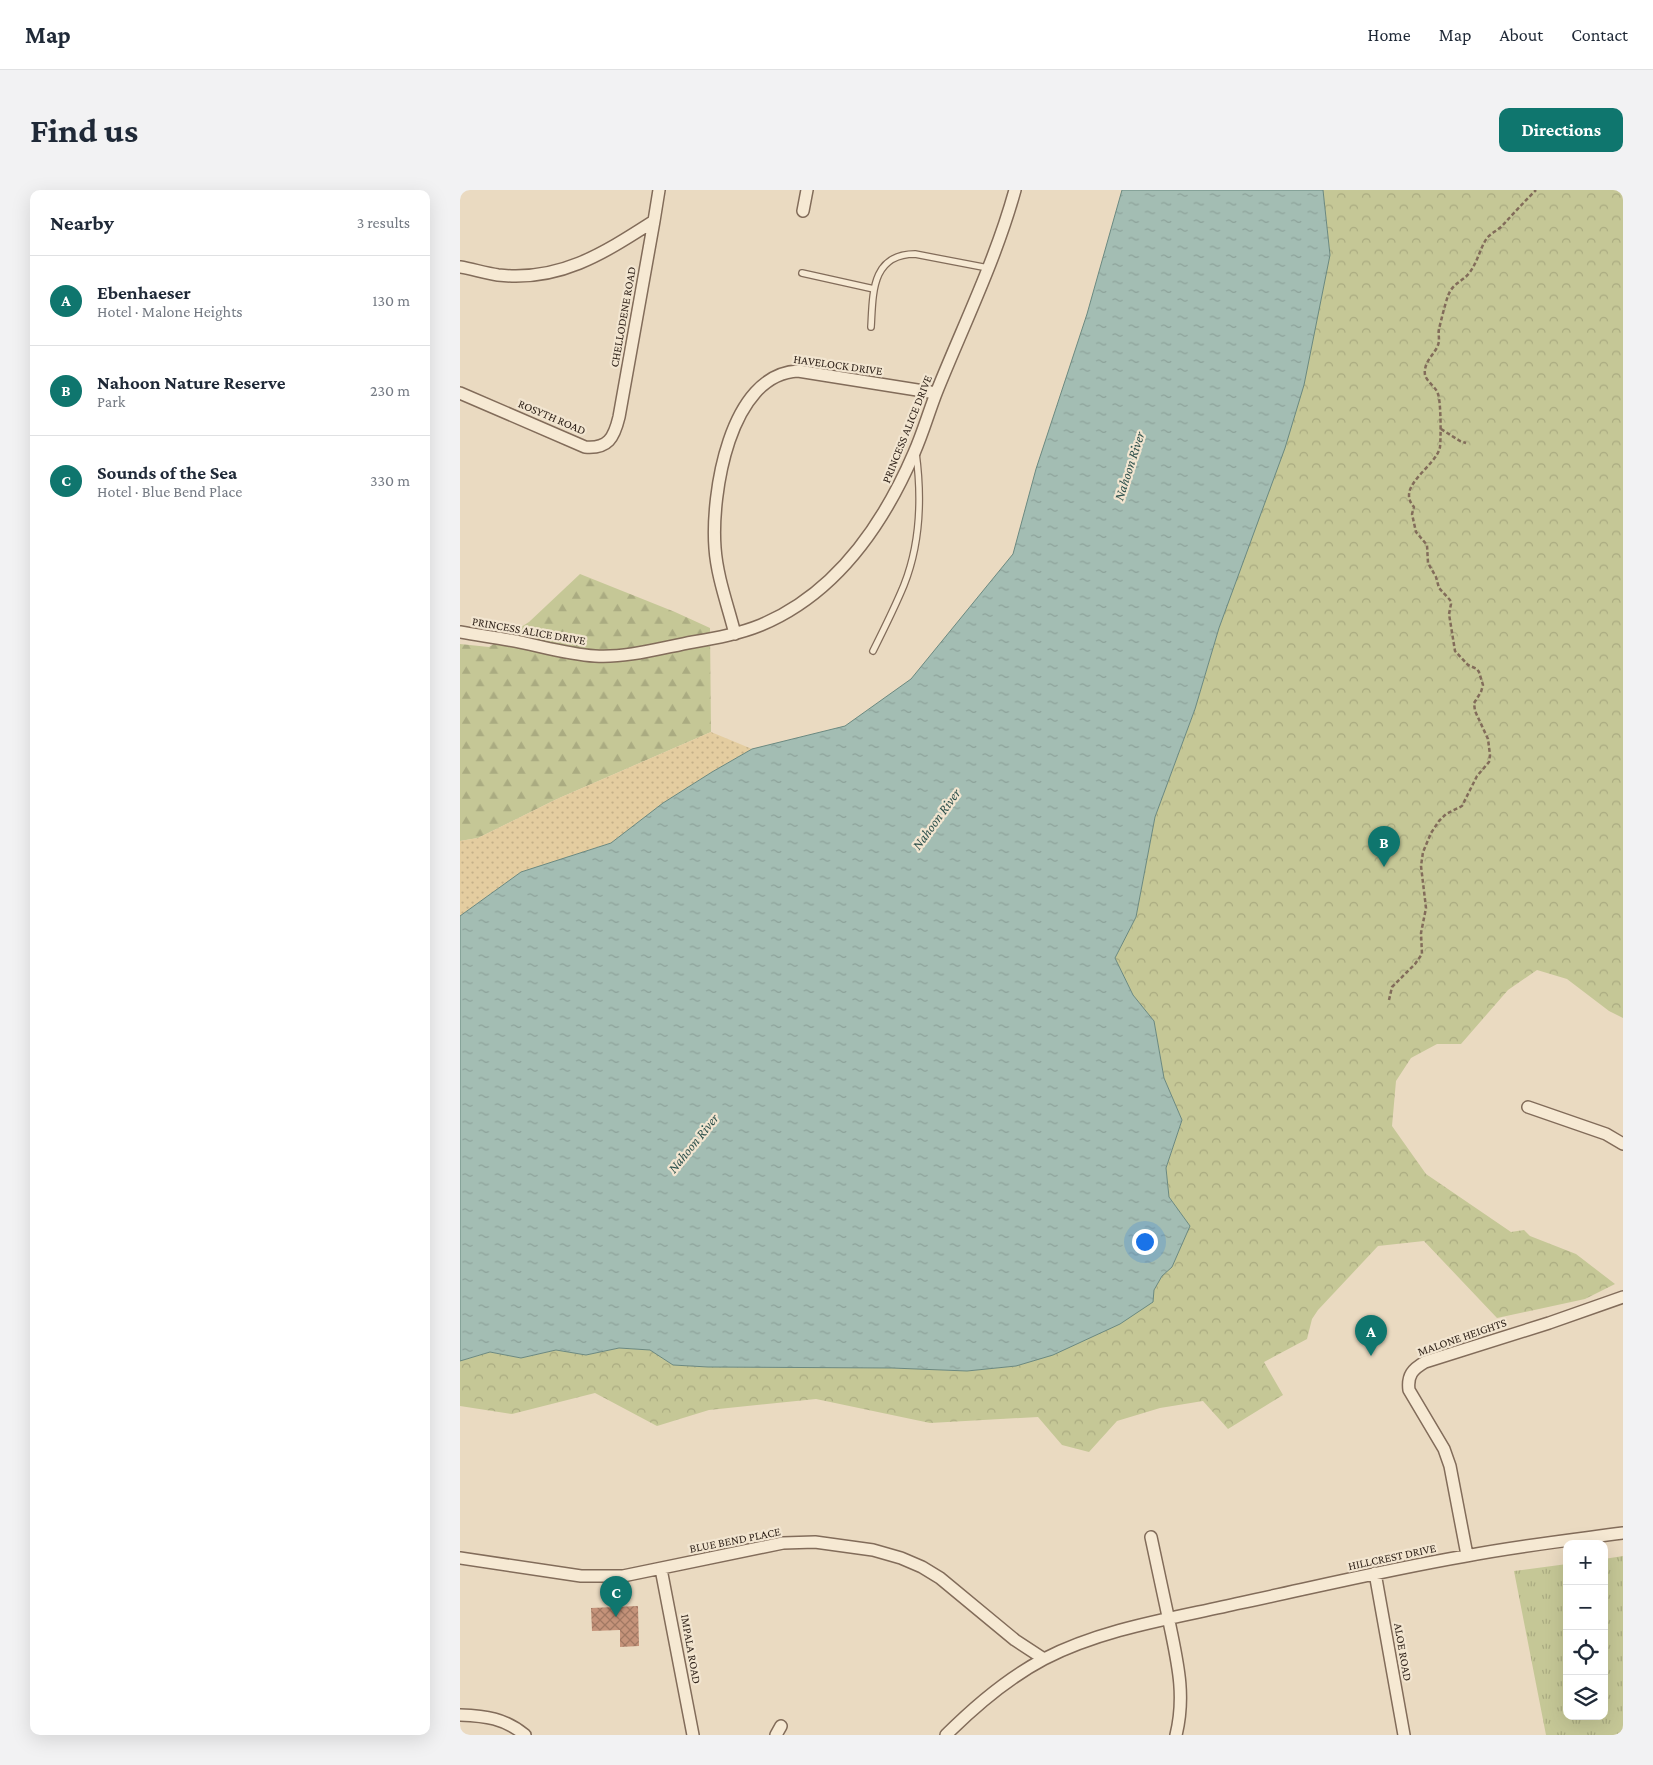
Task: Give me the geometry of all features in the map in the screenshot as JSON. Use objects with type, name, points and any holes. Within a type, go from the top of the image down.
[{"type":"street","name":"CHELLODENE ROAD","points":[[620,417],[659,190]]},
{"type":"street","points":[[803,211],[807,190]]},
{"type":"street","name":"PRINCESS ALICE DRIVE","points":[[460,632],[509,640],[566,653],[598,656],[633,654],[735,634],[760,626],[802,603],[822,588],[860,548],[897,490],[915,451],[936,393],[988,268],[1009,210],[1014,190]]},
{"type":"street","points":[[460,267],[498,275],[528,276],[551,272],[575,266],[604,253],[654,221]]},
{"type":"street","name":"HAVELOCK DRIVE","points":[[735,634],[718,568],[714,521],[723,462],[729,438],[737,419],[751,399],[764,384],[774,376],[785,371],[798,371],[936,393]]},
{"type":"street","name":"ROSYTH ROAD","points":[[460,393],[585,447],[596,448],[604,445],[616,430],[620,417]]},
{"type":"street","points":[[1528,1107],[1606,1134],[1623,1144]]},
{"type":"street","name":"MALONE HEIGHTS","points":[[1467,1556],[1450,1466],[1444,1449],[1409,1390],[1410,1373],[1425,1362],[1550,1323],[1623,1297]]},
{"type":"street","name":"HILLCREST DRIVE","points":[[946,1735],[967,1714],[1006,1683],[1044,1659],[1106,1635],[1168,1619],[1375,1573],[1467,1556],[1623,1532]]},
{"type":"street","points":[[1151,1538],[1182,1695],[1180,1720],[1176,1735]]},
{"type":"street","name":"BLUE BEND PLACE","points":[[460,1558],[581,1576],[622,1576],[783,1543],[815,1542],[873,1550],[901,1558],[922,1567],[940,1578],[1016,1640],[1044,1659]]},
{"type":"street","name":"IMPALA ROAD","points":[[662,1569],[693,1735]]},
{"type":"street","name":"ALOE ROAD","points":[[1375,1573],[1404,1735]]},
{"type":"street","points":[[460,1715],[487,1716],[504,1722],[525,1735]]},
{"type":"lane","points":[[871,326],[876,278],[883,267],[890,261],[908,254],[915,254],[988,268]]},
{"type":"lane","points":[[802,273],[874,289]]},
{"type":"lane","points":[[873,651],[904,585],[918,530],[920,504],[915,451]]},
{"type":"path","points":[[1389,1000],[1392,987],[1415,964],[1422,954],[1421,933],[1426,908],[1421,866],[1422,852],[1439,821],[1446,814],[1462,806],[1477,776],[1489,762],[1490,755],[1488,739],[1478,720],[1474,703],[1483,685],[1479,672],[1468,665],[1455,651],[1448,614],[1451,604],[1450,600],[1438,588],[1436,577],[1428,563],[1427,546],[1416,532],[1412,514],[1414,507],[1409,499],[1409,491],[1413,483],[1436,458],[1440,448],[1442,430],[1439,394],[1425,376],[1426,367],[1430,356],[1438,345],[1438,331],[1448,296],[1456,283],[1468,274],[1475,265],[1482,245],[1489,235],[1500,228],[1536,190]]},
{"type":"path","points":[[1442,430],[1460,441],[1466,442]]},
{"type":"green space","points":[[1323,190],[1623,190],[1623,1018],[1609,1011],[1567,979],[1537,970],[1508,990],[1461,1044],[1437,1044],[1411,1058],[1396,1081],[1392,1126],[1426,1174],[1511,1232],[1524,1230],[1530,1236],[1576,1254],[1615,1284],[1585,1299],[1497,1318],[1424,1241],[1378,1246],[1318,1310],[1312,1319],[1307,1339],[1264,1362],[1283,1395],[1228,1429],[1203,1401],[1160,1408],[1117,1421],[1089,1452],[1062,1445],[1038,1417],[930,1423],[816,1399],[709,1410],[657,1426],[595,1393],[512,1414],[460,1406],[460,1361],[490,1352],[521,1358],[556,1350],[586,1355],[619,1348],[650,1350],[673,1365],[708,1367],[892,1368],[967,1371],[1016,1366],[1120,1324],[1154,1290],[1162,1276],[1172,1267],[1190,1226],[1169,1197],[1166,1168],[1182,1120],[1164,1078],[1154,1021],[1133,995],[1115,958],[1136,917],[1155,817],[1195,709],[1330,255]]},
{"type":"green space","points":[[580,574],[710,628],[711,732],[557,799],[478,838],[460,841],[460,644],[489,647],[529,622]]},
{"type":"green space","points":[[1623,1556],[1623,1735],[1546,1735],[1514,1571],[1563,1565],[1563,1720],[1608,1720],[1608,1558]]},
{"type":"sand","points":[[711,732],[752,749],[663,803],[611,843],[521,872],[460,916],[460,841],[478,838],[557,799]]},
{"type":"water","name":"Nahoon River","points":[[1122,190],[1323,190],[1330,255],[1304,385],[1285,448],[1219,628],[1195,709],[1155,817],[1136,917],[1115,958],[1133,995],[1154,1021],[1164,1078],[1182,1120],[1166,1168],[1169,1197],[1190,1226],[1172,1267],[1162,1276],[1154,1290],[1153,1302],[1120,1324],[1053,1355],[1016,1366],[967,1371],[673,1365],[650,1350],[619,1348],[586,1355],[556,1350],[521,1358],[490,1352],[460,1361],[460,916],[521,872],[611,843],[663,803],[752,749],[845,726],[911,679],[1013,554],[1036,469],[1087,314]]},
{"type":"building","points":[[638,1606],[639,1646],[620,1647],[620,1630],[592,1631],[591,1608]]},
{"type":"place","name":"Nahoon Nature Reserve","points":[[1384,867]]},
{"type":"place","name":"Ebenhaeser","points":[[1371,1356]]},
{"type":"place","name":"Sounds of the Sea","points":[[616,1617]]}]
